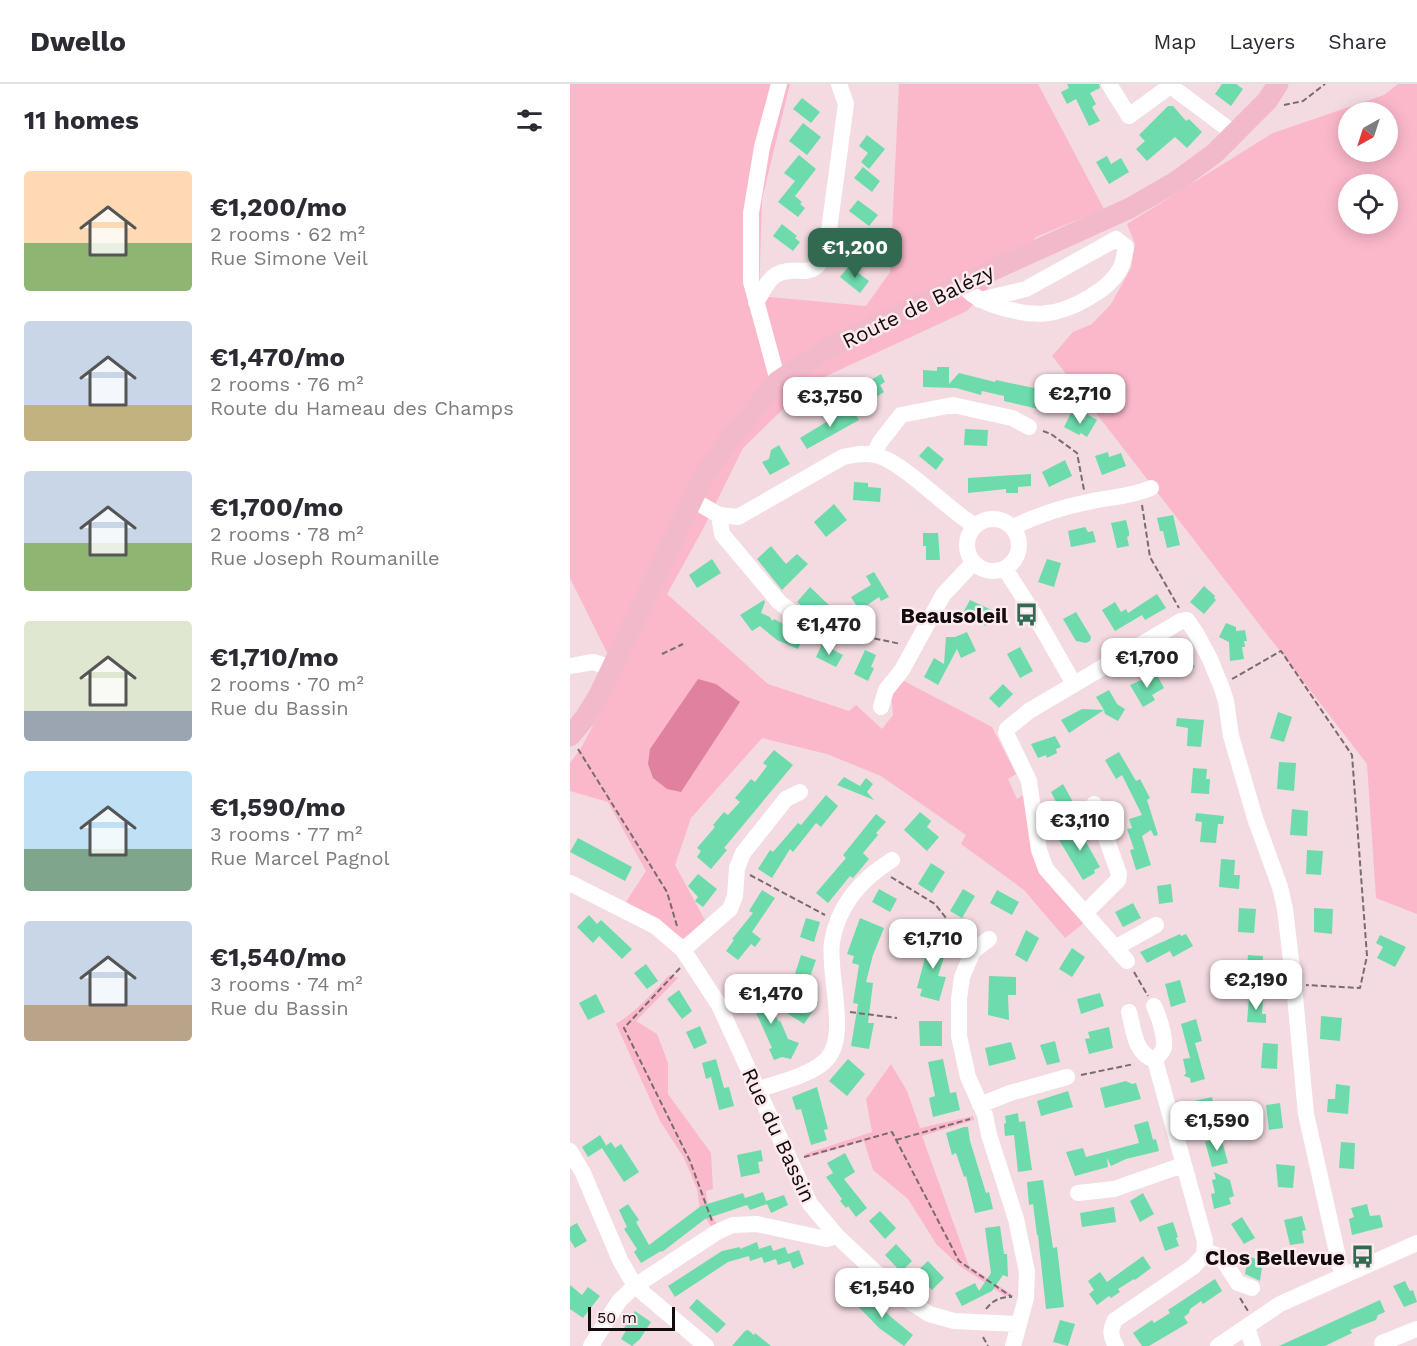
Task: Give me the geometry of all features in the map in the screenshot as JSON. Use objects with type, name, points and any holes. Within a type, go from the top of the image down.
[{"type":"main road","name":"Route de Balézy","points":[[574,742],[612,668],[691,499],[728,441],[778,381],[827,349],[962,284],[1130,208],[1178,181],[1215,153],[1272,92]]},
{"type":"street","points":[[778,381],[751,282],[751,213],[762,147],[779,84]]},
{"type":"street","points":[[756,302],[774,276],[783,273],[808,272],[823,260],[846,105],[839,84]]},
{"type":"street","points":[[1109,84],[1129,116],[1169,85],[1235,134]]},
{"type":"street","points":[[962,284],[968,292],[980,300],[1016,312],[1039,314],[1070,309],[1104,289],[1121,268],[1126,247],[1116,239],[1026,289],[980,300]]},
{"type":"street","points":[[874,454],[880,442],[901,416],[953,405],[1012,418],[1029,427]]},
{"type":"street","points":[[691,499],[719,515],[738,517],[843,457],[855,454],[874,454],[891,460],[959,516],[974,525]]},
{"type":"street","points":[[1013,527],[1031,518],[1086,502],[1140,493],[1151,488]]},
{"type":"street","points":[[719,515],[722,534],[779,602],[811,627],[833,630]]},
{"type":"street","points":[[987,518],[1001,519],[1013,527],[1019,537],[1020,550],[1014,561],[1005,569],[988,571],[973,563],[967,551],[967,537],[974,525],[987,518]]},
{"type":"street","points":[[881,707],[886,690],[902,670],[943,596],[973,563]]},
{"type":"street","points":[[1005,569],[1074,684]]},
{"type":"street","points":[[1127,961],[1046,869],[1037,839],[1038,829],[1029,781],[1006,733],[1007,729],[1029,711],[1181,621],[1187,620],[1197,633],[1221,686],[1234,746],[1255,818],[1280,886],[1294,985],[1305,1114],[1342,1275]]},
{"type":"street","points":[[570,666],[593,663],[612,668]]},
{"type":"street","points":[[686,954],[730,909],[735,896],[737,868],[743,853],[786,799],[800,792]]},
{"type":"street","points":[[1085,914],[1118,880],[1119,874],[1094,804]]},
{"type":"street","points":[[757,1089],[808,1072],[826,1061],[835,1047],[838,1032],[832,944],[838,922],[855,890],[885,865]]},
{"type":"street","name":"Rue du Bassin","points":[[570,883],[655,926],[686,954],[719,1005],[810,1204],[837,1236],[900,1295],[928,1314],[954,1321],[1019,1324]]},
{"type":"street","points":[[1115,948],[1156,925]]},
{"type":"street","points":[[989,939],[973,951],[962,977],[959,999],[959,1036],[968,1077],[982,1110],[1016,1219],[1027,1272],[1026,1298],[1013,1346]]},
{"type":"street","points":[[1154,1006],[1164,1046],[1161,1054],[1155,1059]]},
{"type":"street","points":[[1129,1012],[1139,1048],[1146,1057],[1155,1059]]},
{"type":"street","points":[[1116,1346],[1111,1338],[1111,1328],[1115,1320],[1125,1311],[1193,1267],[1205,1251],[1205,1241],[1155,1059]]},
{"type":"street","points":[[982,1110],[1010,1093],[1067,1077]]},
{"type":"street","points":[[570,1151],[584,1173],[620,1260],[635,1286],[706,1346]]},
{"type":"street","points":[[1078,1193],[1114,1189],[1183,1165]]},
{"type":"street","points":[[591,1346],[619,1301],[635,1286],[717,1232],[733,1226],[757,1224],[825,1239],[837,1236]]},
{"type":"street","points":[[1218,1346],[1280,1304],[1342,1275],[1416,1247]]},
{"type":"street","points":[[1205,1251],[1221,1257],[1238,1283],[1252,1288]]},
{"type":"street","points":[[1248,1327],[1253,1346]]},
{"type":"street","points":[[1380,1345],[1417,1329]]},
{"type":"path","points":[[1272,92],[1284,105],[1303,101],[1325,84]]},
{"type":"path","points":[[1029,427],[1051,434],[1077,453],[1086,502]]},
{"type":"path","points":[[1142,507],[1150,557],[1187,620]]},
{"type":"path","points":[[833,630],[915,647]]},
{"type":"path","points":[[662,654],[683,644]]},
{"type":"path","points":[[1221,686],[1281,651],[1352,755],[1367,956],[1360,988],[1294,985]]},
{"type":"path","points":[[574,742],[667,892],[686,954],[624,1028],[690,1161],[717,1232]]},
{"type":"path","points":[[1037,839],[1094,804]]},
{"type":"path","points":[[885,865],[935,904],[973,951]]},
{"type":"path","points":[[737,868],[838,922]]},
{"type":"path","points":[[1127,961],[1154,1006]]},
{"type":"path","points":[[835,1010],[897,1018]]},
{"type":"path","points":[[1067,1077],[1155,1059]]},
{"type":"path","points":[[896,1140],[982,1110]]},
{"type":"path","points":[[790,1162],[892,1132],[959,1261],[1013,1298]]},
{"type":"shaded area","points":[[570,84],[790,84],[762,199],[759,296],[866,306],[890,272],[899,84],[1038,84],[1104,209],[1036,237],[967,311],[809,384],[743,448],[703,529],[667,594],[768,684],[849,711],[856,705],[882,729],[893,715],[891,695],[904,681],[992,727],[1016,774],[1008,779],[1017,799],[1025,794],[1029,830],[1084,923],[1065,938],[1024,890],[961,844],[966,835],[881,776],[827,754],[762,738],[691,818],[675,865],[706,922],[684,939],[626,902],[646,871],[608,802],[570,791],[570,763],[581,748],[619,677],[570,578]]},
{"type":"shaded area","points":[[1398,84],[1417,84],[1417,914],[1376,898],[1367,764],[1052,356],[1073,332],[1092,324],[1111,304],[1131,268],[1135,244],[1127,224],[1273,133],[1338,111],[1338,162],[1398,162],[1398,102],[1364,102],[1384,95]]},
{"type":"shaded area","points":[[698,679],[716,684],[740,702],[681,792],[667,789],[653,778],[648,764],[650,749]]},
{"type":"shaded area","points":[[669,975],[678,978],[636,1021],[657,1034],[668,1063],[668,1094],[711,1153],[713,1189],[706,1191],[706,1196],[709,1209],[718,1226],[712,1228],[700,1209],[697,1189],[684,1158],[660,1121],[616,1024],[638,1008]]},
{"type":"shaded area","points":[[891,1064],[907,1091],[920,1128],[973,1116],[974,1120],[922,1136],[969,1266],[1014,1296],[1005,1296],[960,1266],[937,1245],[908,1199],[873,1170],[864,1141],[806,1158],[805,1154],[872,1132],[866,1099]]},
{"type":"building","points":[[1067,84],[1099,84],[1100,88],[1090,93],[1096,104],[1092,107],[1100,121],[1089,126],[1076,99],[1067,104],[1061,92],[1069,88]]},
{"type":"building","points":[[1222,84],[1236,84],[1243,89],[1231,106],[1215,94]]},
{"type":"building","points":[[802,98],[820,112],[811,123],[793,109]]},
{"type":"building","points":[[1168,106],[1173,106],[1186,121],[1189,119],[1202,132],[1187,148],[1175,137],[1147,161],[1136,149],[1145,141],[1139,135]]},
{"type":"building","points":[[803,123],[821,137],[807,155],[789,141]]},
{"type":"building","points":[[867,135],[885,149],[869,169],[861,162],[868,153],[859,146]]},
{"type":"building","points":[[799,155],[816,169],[795,196],[805,208],[798,217],[778,202],[795,181],[784,173]]},
{"type":"building","points":[[1107,156],[1111,164],[1121,158],[1129,172],[1109,184],[1096,162]]},
{"type":"building","points":[[863,167],[880,181],[872,192],[854,178]]},
{"type":"building","points":[[858,200],[878,215],[869,226],[849,211]]},
{"type":"building","points":[[782,224],[797,236],[795,238],[800,242],[793,251],[773,236]]},
{"type":"building","points":[[854,232],[874,248],[864,260],[845,244]]},
{"type":"building","points":[[849,266],[869,281],[860,293],[840,277]]},
{"type":"building","points":[[937,367],[949,367],[949,384],[959,373],[995,382],[996,380],[1034,388],[1035,385],[1044,387],[1043,392],[1051,394],[1048,408],[1039,406],[1038,409],[1004,401],[1004,396],[982,391],[981,395],[956,388],[923,387],[923,370],[937,371]]},
{"type":"building","points":[[881,374],[885,382],[880,385],[884,392],[863,405],[854,390]]},
{"type":"building","points":[[851,407],[859,420],[807,449],[800,438]]},
{"type":"building","points":[[1071,413],[1084,420],[1087,414],[1097,420],[1087,437],[1064,427]]},
{"type":"building","points":[[965,429],[988,430],[987,446],[964,445]]},
{"type":"building","points":[[779,445],[790,464],[770,475],[762,462],[769,459],[771,450]]},
{"type":"building","points":[[928,446],[944,459],[936,470],[919,456]]},
{"type":"building","points":[[1108,452],[1109,457],[1121,453],[1126,466],[1102,475],[1095,456]]},
{"type":"building","points":[[1065,460],[1072,476],[1049,487],[1042,472]]},
{"type":"building","points":[[1031,474],[1031,486],[1018,487],[1018,493],[1006,493],[1006,489],[968,493],[968,478]]},
{"type":"building","points":[[854,482],[868,483],[868,487],[881,488],[880,502],[853,500]]},
{"type":"building","points":[[834,504],[847,520],[826,537],[814,522]]},
{"type":"building","points":[[1173,515],[1180,545],[1167,548],[1157,518]]},
{"type":"building","points":[[1126,520],[1129,546],[1117,548],[1111,523]]},
{"type":"building","points":[[1085,527],[1088,532],[1093,531],[1096,542],[1071,547],[1068,531]]},
{"type":"building","points":[[923,533],[938,533],[940,560],[926,560]]},
{"type":"building","points":[[771,546],[786,564],[797,554],[808,564],[782,590],[757,559]]},
{"type":"building","points":[[712,559],[721,573],[697,588],[689,575]]},
{"type":"building","points":[[1047,559],[1061,563],[1054,587],[1038,582]]},
{"type":"building","points":[[874,572],[889,597],[881,601],[879,597],[863,608],[861,605],[858,608],[851,597],[871,585],[866,576]]},
{"type":"building","points":[[1204,586],[1215,596],[1216,600],[1204,614],[1190,602]]},
{"type":"building","points":[[810,587],[831,607],[822,618],[815,617],[797,602]]},
{"type":"building","points":[[1157,594],[1166,608],[1145,620],[1142,615],[1115,631],[1102,610],[1115,602],[1121,612],[1126,609],[1128,613]]},
{"type":"building","points":[[764,600],[761,613],[770,617],[772,621],[774,619],[804,635],[798,649],[777,640],[760,626],[752,631],[740,615]]},
{"type":"building","points":[[970,600],[994,611],[986,626],[963,613]]},
{"type":"building","points":[[1076,612],[1091,637],[1086,643],[1076,641],[1063,619]]},
{"type":"building","points":[[1226,623],[1236,627],[1236,631],[1245,630],[1247,641],[1244,641],[1245,647],[1242,647],[1244,659],[1230,661],[1229,642],[1219,637]]},
{"type":"building","points":[[967,632],[976,651],[961,658],[957,649],[938,685],[924,677],[934,658],[944,664],[946,637],[955,637]]},
{"type":"building","points":[[822,644],[843,655],[836,667],[816,657]]},
{"type":"building","points":[[1020,647],[1033,671],[1020,678],[1007,654]]},
{"type":"building","points":[[865,650],[876,655],[871,667],[874,668],[868,681],[854,674]]},
{"type":"building","points":[[1187,653],[1195,667],[1184,673],[1169,675],[1167,660],[1180,658]]},
{"type":"building","points":[[1153,675],[1158,677],[1164,688],[1152,695],[1155,700],[1143,707],[1130,685]]},
{"type":"building","points":[[1003,684],[1013,694],[999,708],[989,698]]},
{"type":"building","points":[[1109,690],[1117,704],[1125,709],[1118,721],[1105,714],[1096,697]]},
{"type":"building","points":[[1082,709],[1104,710],[1069,733],[1061,720]]},
{"type":"building","points":[[1278,712],[1292,717],[1284,742],[1270,738]]},
{"type":"building","points":[[1177,718],[1204,720],[1201,747],[1187,746],[1188,728],[1176,726]]},
{"type":"building","points":[[1055,736],[1061,747],[1056,749],[1057,753],[1047,758],[1046,755],[1038,758],[1031,744]]},
{"type":"building","points":[[774,750],[793,765],[724,848],[727,850],[711,869],[697,857],[701,851],[697,848],[715,827],[713,825],[724,812],[728,815],[740,802],[735,798],[751,779],[755,782],[767,766],[763,763]]},
{"type":"building","points":[[1119,752],[1136,781],[1140,779],[1150,798],[1147,800],[1158,835],[1154,836],[1151,830],[1142,836],[1151,865],[1136,870],[1130,850],[1134,849],[1127,829],[1132,828],[1129,819],[1142,815],[1122,775],[1116,779],[1105,760]]},
{"type":"building","points":[[1279,762],[1296,763],[1294,791],[1277,789]]},
{"type":"building","points":[[1193,768],[1207,769],[1206,779],[1210,779],[1209,794],[1191,793]]},
{"type":"building","points":[[844,777],[860,786],[866,778],[873,784],[867,792],[874,800],[837,785]]},
{"type":"building","points":[[1063,784],[1074,804],[1061,811],[1051,792]]},
{"type":"building","points":[[826,795],[838,806],[821,827],[816,823],[793,852],[790,849],[772,878],[758,869],[770,850],[773,852],[798,823],[801,825]]},
{"type":"building","points":[[1292,809],[1308,811],[1307,836],[1290,835]]},
{"type":"building","points":[[920,812],[931,821],[927,827],[939,837],[927,851],[904,830]]},
{"type":"building","points":[[1196,813],[1224,816],[1223,824],[1218,824],[1216,843],[1200,842],[1202,822],[1195,821]]},
{"type":"building","points":[[876,814],[886,822],[863,853],[869,859],[853,878],[850,876],[828,903],[816,893],[846,858],[843,855]]},
{"type":"building","points":[[1081,825],[1089,840],[1086,842],[1100,867],[1083,880],[1058,838]]},
{"type":"building","points":[[578,838],[632,867],[625,881],[570,852]]},
{"type":"building","points":[[1307,850],[1323,851],[1321,875],[1306,874]]},
{"type":"building","points":[[1221,859],[1235,860],[1234,875],[1240,875],[1239,889],[1219,887]]},
{"type":"building","points":[[931,863],[945,872],[932,893],[918,884]]},
{"type":"building","points":[[698,874],[717,889],[703,907],[695,901],[698,897],[688,886]]},
{"type":"building","points":[[1171,884],[1173,902],[1159,904],[1157,886]]},
{"type":"building","points":[[879,889],[897,899],[890,912],[872,902]]},
{"type":"building","points":[[963,889],[975,896],[962,918],[950,911]]},
{"type":"building","points":[[762,890],[775,898],[752,932],[761,939],[755,947],[751,944],[738,960],[726,951],[734,940],[732,939],[753,913],[749,911]]},
{"type":"building","points":[[997,890],[1019,902],[1012,915],[990,903]]},
{"type":"building","points":[[1133,903],[1141,918],[1123,927],[1115,912]]},
{"type":"building","points":[[1239,908],[1256,909],[1254,933],[1238,932]]},
{"type":"building","points":[[1314,908],[1333,909],[1332,934],[1314,932]]},
{"type":"building","points":[[589,915],[597,924],[601,920],[632,949],[622,959],[599,936],[593,943],[577,927]]},
{"type":"building","points":[[806,918],[820,922],[814,942],[800,937]]},
{"type":"building","points":[[860,918],[884,928],[873,955],[866,982],[873,983],[868,1023],[874,1023],[869,1049],[851,1046],[858,1004],[853,1003],[859,965],[852,963],[854,956],[847,954]]},
{"type":"building","points":[[1026,930],[1039,938],[1027,962],[1015,955]]},
{"type":"building","points":[[1180,934],[1181,936],[1186,934],[1193,946],[1173,957],[1170,951],[1147,963],[1140,952]]},
{"type":"building","points":[[1380,935],[1406,947],[1395,967],[1377,958],[1383,947],[1376,943]]},
{"type":"building","points":[[942,937],[952,941],[949,952],[946,951],[938,976],[946,977],[939,1001],[920,996],[922,989],[917,988],[925,958],[921,951],[923,944],[936,949]]},
{"type":"building","points":[[1072,948],[1085,957],[1072,977],[1059,969]]},
{"type":"building","points":[[801,955],[816,960],[808,982],[794,977]]},
{"type":"building","points":[[1248,955],[1263,956],[1262,980],[1246,979]]},
{"type":"building","points":[[646,964],[658,981],[647,989],[634,973]]},
{"type":"building","points":[[989,976],[1016,977],[1016,995],[1008,995],[1009,1020],[988,1015]]},
{"type":"building","points":[[1180,980],[1186,1002],[1171,1007],[1165,984]]},
{"type":"building","points":[[757,984],[779,1022],[780,1020],[788,1039],[799,1043],[791,1059],[782,1057],[774,1060],[769,1049],[772,1048],[753,1007],[749,1009],[744,1000],[750,997],[746,990]]},
{"type":"building","points":[[800,989],[819,1002],[804,1024],[785,1012]]},
{"type":"building","points":[[679,990],[692,1011],[682,1019],[667,999]]},
{"type":"building","points":[[1100,993],[1104,1006],[1081,1014],[1077,999]]},
{"type":"building","points":[[596,994],[605,1012],[588,1020],[579,1003]]},
{"type":"building","points":[[1249,998],[1263,999],[1262,1014],[1266,1014],[1266,1023],[1247,1022]]},
{"type":"building","points":[[1321,1016],[1342,1018],[1340,1041],[1320,1039]]},
{"type":"building","points":[[1196,1019],[1202,1041],[1195,1043],[1205,1079],[1191,1083],[1190,1078],[1184,1076],[1186,1073],[1183,1059],[1190,1058],[1181,1024]]},
{"type":"building","points":[[919,1021],[942,1021],[942,1046],[920,1046]]},
{"type":"building","points":[[700,1026],[707,1043],[694,1049],[686,1032]]},
{"type":"building","points":[[1109,1027],[1113,1048],[1089,1054],[1085,1039],[1090,1038],[1088,1032]]},
{"type":"building","points":[[1055,1041],[1060,1062],[1047,1065],[1040,1045]]},
{"type":"building","points":[[1011,1042],[1016,1059],[989,1066],[985,1048]]},
{"type":"building","points":[[1263,1043],[1278,1044],[1277,1069],[1261,1068]]},
{"type":"building","points":[[716,1059],[724,1088],[729,1087],[734,1106],[719,1110],[711,1077],[706,1079],[702,1063]]},
{"type":"building","points":[[848,1059],[865,1074],[847,1096],[829,1081]]},
{"type":"building","points":[[943,1059],[950,1093],[956,1092],[960,1110],[933,1117],[929,1098],[935,1096],[928,1062]]},
{"type":"building","points":[[1126,1081],[1136,1083],[1141,1099],[1105,1108],[1100,1088]]},
{"type":"building","points":[[1336,1084],[1350,1086],[1348,1114],[1327,1112],[1328,1099],[1335,1099]]},
{"type":"building","points":[[817,1087],[828,1129],[824,1130],[827,1140],[811,1145],[801,1109],[796,1110],[792,1097]]},
{"type":"building","points":[[1068,1091],[1073,1107],[1041,1116],[1037,1101]]},
{"type":"building","points":[[1212,1097],[1217,1119],[1201,1123],[1194,1101]]},
{"type":"building","points":[[1280,1103],[1283,1128],[1269,1130],[1266,1105]]},
{"type":"building","points":[[1018,1113],[1019,1122],[1025,1121],[1032,1170],[1018,1172],[1014,1135],[1005,1136],[1004,1124],[1006,1123],[1005,1116]]},
{"type":"building","points":[[1148,1121],[1153,1140],[1156,1139],[1159,1151],[1126,1159],[1111,1166],[1107,1158],[1108,1167],[1075,1176],[1066,1152],[1083,1148],[1086,1157],[1139,1143],[1134,1125]]},
{"type":"building","points":[[968,1127],[970,1141],[993,1209],[975,1213],[966,1176],[964,1177],[956,1153],[952,1155],[946,1133]]},
{"type":"building","points":[[600,1135],[606,1145],[604,1147],[611,1142],[615,1148],[621,1144],[639,1172],[624,1182],[602,1148],[588,1157],[582,1147]]},
{"type":"building","points":[[1221,1137],[1228,1163],[1212,1167],[1205,1142]]},
{"type":"building","points":[[1341,1142],[1355,1143],[1354,1169],[1339,1168]]},
{"type":"building","points":[[761,1150],[763,1161],[758,1162],[760,1173],[741,1177],[737,1155]]},
{"type":"building","points":[[845,1153],[855,1172],[844,1179],[867,1208],[856,1217],[848,1206],[846,1208],[840,1201],[842,1199],[826,1177],[833,1173],[827,1163]]},
{"type":"building","points":[[1276,1164],[1295,1166],[1293,1188],[1278,1187]]},
{"type":"building","points":[[1214,1172],[1230,1180],[1234,1196],[1229,1198],[1231,1204],[1214,1209],[1211,1194],[1215,1193],[1212,1180],[1216,1179]]},
{"type":"building","points":[[1043,1180],[1053,1248],[1057,1247],[1064,1307],[1046,1309],[1038,1235],[1033,1204],[1029,1205],[1027,1182]]},
{"type":"building","points":[[763,1192],[766,1201],[784,1195],[788,1205],[771,1213],[767,1204],[750,1210],[747,1205],[705,1219],[662,1252],[641,1263],[634,1252],[637,1249],[624,1229],[627,1227],[619,1210],[628,1204],[639,1220],[636,1222],[649,1245],[701,1206],[743,1193],[745,1198]]},
{"type":"building","points":[[1143,1193],[1154,1214],[1140,1222],[1130,1201]]},
{"type":"building","points":[[1367,1204],[1370,1216],[1380,1215],[1383,1227],[1352,1235],[1349,1219],[1354,1217],[1351,1208]]},
{"type":"building","points":[[1114,1207],[1116,1222],[1082,1227],[1080,1213]]},
{"type":"building","points":[[880,1211],[896,1228],[885,1239],[869,1221]]},
{"type":"building","points":[[1302,1216],[1306,1230],[1302,1231],[1304,1243],[1290,1245],[1284,1220]]},
{"type":"building","points":[[1242,1217],[1255,1238],[1244,1244],[1231,1224]]},
{"type":"building","points":[[1173,1222],[1179,1246],[1165,1251],[1157,1227]]},
{"type":"building","points":[[577,1223],[587,1241],[575,1248],[570,1240],[570,1227]]},
{"type":"building","points":[[1000,1226],[1004,1254],[1007,1254],[1008,1277],[1003,1275],[992,1291],[962,1306],[955,1293],[975,1283],[979,1291],[991,1273],[985,1228]]},
{"type":"building","points":[[757,1242],[759,1249],[771,1245],[773,1251],[785,1247],[788,1254],[799,1250],[804,1264],[793,1269],[790,1261],[778,1265],[776,1259],[764,1263],[762,1257],[750,1261],[749,1256],[728,1262],[675,1297],[668,1286],[722,1251],[740,1247],[740,1249]]},
{"type":"building","points":[[896,1244],[912,1261],[901,1272],[885,1255]]},
{"type":"building","points":[[1143,1256],[1151,1268],[1118,1289],[1120,1292],[1111,1298],[1109,1296],[1097,1305],[1089,1294],[1094,1290],[1088,1281],[1100,1272],[1107,1282]]},
{"type":"building","points":[[1248,1257],[1263,1260],[1260,1281],[1245,1274]]},
{"type":"building","points":[[928,1261],[944,1278],[932,1290],[915,1273]]},
{"type":"building","points":[[1215,1279],[1222,1291],[1203,1304],[1201,1301],[1190,1309],[1184,1317],[1188,1323],[1149,1346],[1142,1346],[1133,1333],[1152,1320],[1154,1323],[1170,1313],[1168,1310]]},
{"type":"building","points":[[1405,1281],[1410,1291],[1413,1290],[1417,1302],[1404,1307],[1393,1286]]},
{"type":"building","points":[[570,1285],[582,1295],[588,1287],[600,1296],[583,1318],[570,1309]]},
{"type":"building","points":[[864,1290],[913,1335],[904,1346],[879,1328],[853,1301]]},
{"type":"building","points":[[697,1299],[726,1324],[717,1333],[689,1308]]},
{"type":"building","points":[[1380,1300],[1385,1312],[1378,1315],[1376,1320],[1350,1330],[1352,1333],[1325,1346],[1279,1346]]},
{"type":"building","points":[[635,1311],[651,1322],[640,1339],[632,1346],[621,1339],[627,1329],[624,1328]]},
{"type":"building","points":[[1060,1320],[1075,1324],[1068,1346],[1053,1342]]},
{"type":"building","points":[[748,1330],[754,1335],[755,1333],[771,1346],[732,1346]]},
{"type":"place","name":"Beausoleil","points":[[1026,615]]},
{"type":"place","name":"Clos Bellevue","points":[[1363,1257]]}]
